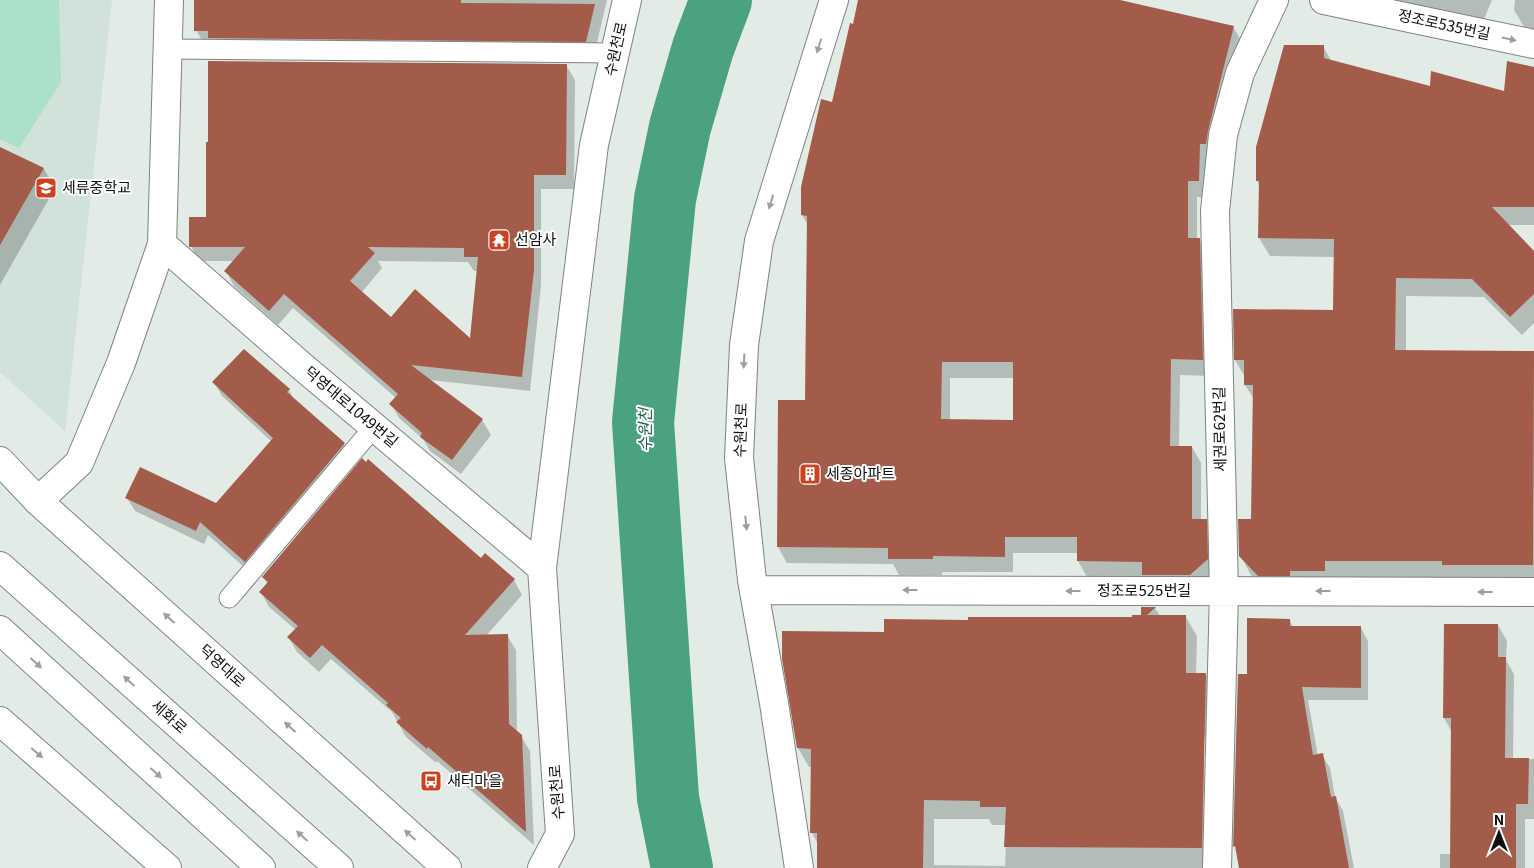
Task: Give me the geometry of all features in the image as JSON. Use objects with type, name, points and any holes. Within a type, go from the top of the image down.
[{"type":"street","points":[[38,501],[79,463],[121,363],[162,244],[169,0]]},
{"type":"street","name":"수원천로","points":[[542,868],[560,834],[542,568],[594,145],[627,0]]},
{"type":"street","name":"수원천로","points":[[799,868],[754,590],[739,458],[744,345],[759,241],[834,0]]},
{"type":"street","name":"세권로62번길","points":[[1217,868],[1224,591],[1215,211],[1223,135],[1240,74],[1274,0]]},
{"type":"street","name":"정조로535번길","points":[[1324,0],[1534,44]]},
{"type":"street","name":"덕영대로1049번길","points":[[162,244],[304,368],[542,568]]},
{"type":"street","name":"덕영대로","points":[[0,461],[38,501],[447,868]]},
{"type":"street","name":"세화로","points":[[0,566],[339,868]]},
{"type":"street","name":"정조로525번길","points":[[754,590],[1534,592]]},
{"type":"street","points":[[0,630],[261,868]]},
{"type":"street","points":[[0,721],[167,868]]},
{"type":"lane","points":[[167,49],[615,53]]},
{"type":"lane","points":[[229,598],[374,427]]},
{"type":"shaded area","name":"세류중학교","points":[[0,0],[112,0],[65,431],[0,372]]},
{"type":"green space","points":[[0,0],[59,0],[61,82],[19,148],[0,139]]},
{"type":"building","points":[[194,0],[461,0],[461,3],[595,4],[586,42],[208,38],[208,31],[194,31]]},
{"type":"building","points":[[858,0],[1120,0],[1234,26],[1206,144],[1200,144],[1199,181],[1188,181],[1188,238],[1200,238],[1203,360],[1171,359],[1170,446],[1192,446],[1192,519],[1207,519],[1208,559],[1190,575],[1142,575],[1142,562],[1077,561],[1077,537],[1005,537],[1005,557],[933,556],[933,559],[888,559],[888,548],[777,547],[778,400],[805,400],[807,216],[801,215],[801,187],[821,99],[832,102],[850,23],[853,24]],"holes":[[[942,362],[1013,362],[1013,420],[941,419]]]},
{"type":"building","points":[[1284,45],[1324,45],[1324,58],[1430,86],[1431,71],[1504,91],[1507,61],[1534,67],[1534,207],[1492,207],[1534,251],[1534,294],[1510,317],[1472,279],[1396,278],[1395,350],[1534,351],[1533,565],[1442,565],[1442,561],[1325,561],[1325,571],[1290,571],[1290,576],[1258,576],[1239,556],[1238,519],[1251,519],[1253,385],[1244,385],[1244,360],[1234,360],[1233,309],[1333,310],[1334,239],[1258,238],[1259,181],[1256,181],[1256,147]]},
{"type":"building","points":[[208,61],[567,64],[566,175],[534,175],[534,270],[522,377],[411,365],[483,419],[452,460],[420,437],[422,433],[389,404],[398,394],[284,294],[269,311],[224,271],[245,247],[189,247],[189,217],[206,217],[206,142],[208,142]],"holes":[[[368,247],[464,248],[464,257],[478,257],[470,338],[415,289],[391,317],[350,281],[375,253]]]},
{"type":"building","points":[[0,147],[44,168],[0,245]]},
{"type":"building","points":[[244,349],[290,389],[287,392],[345,443],[245,562],[200,522],[196,531],[125,498],[140,467],[216,503],[273,438],[212,382]]},
{"type":"building","points":[[362,458],[366,462],[368,459],[481,558],[485,553],[515,579],[465,635],[508,634],[509,724],[522,735],[526,832],[428,747],[427,749],[396,722],[401,718],[386,705],[388,703],[322,645],[310,658],[287,637],[298,626],[259,592],[268,582],[262,577]]},
{"type":"building","points":[[1141,607],[1156,607],[1147,615],[1186,615],[1186,673],[1206,673],[1202,848],[1004,847],[1006,807],[980,807],[980,801],[924,800],[923,868],[817,868],[817,833],[810,833],[811,749],[797,748],[782,659],[782,631],[884,632],[884,619],[968,620],[968,617],[1132,617],[1132,615],[1141,615]]},
{"type":"building","points":[[1247,618],[1290,619],[1290,626],[1361,626],[1361,688],[1302,687],[1313,755],[1323,753],[1331,797],[1336,796],[1349,868],[1239,868],[1235,846],[1233,847],[1238,674],[1247,674]]},
{"type":"building","points":[[1444,624],[1498,624],[1498,657],[1506,657],[1505,758],[1529,758],[1528,804],[1516,804],[1516,868],[1450,868],[1451,718],[1443,718]]},
{"type":"waterway","name":"수원천","points":[[682,868],[668,798],[643,422],[665,199],[680,127],[703,48],[721,0]]},
{"type":"place","name":"세류중학교","points":[[46,188]]},
{"type":"place","name":"선암사","points":[[499,240]]},
{"type":"place","name":"세종아파트","points":[[810,474]]},
{"type":"place","name":"새터마을","points":[[431,781]]}]
